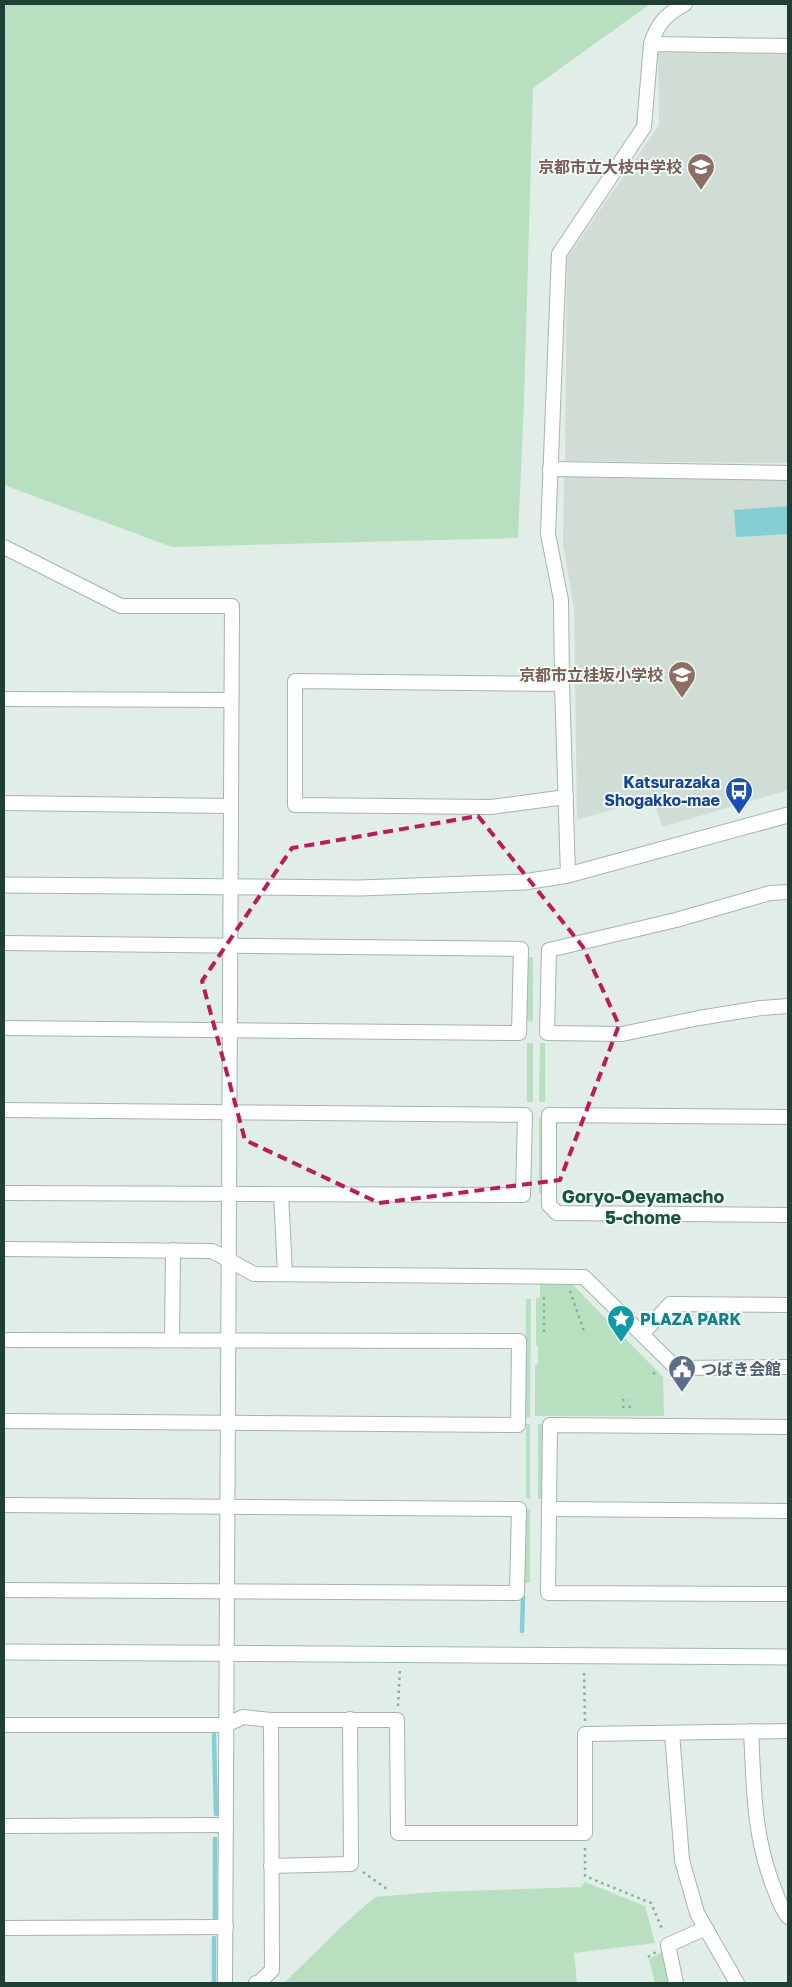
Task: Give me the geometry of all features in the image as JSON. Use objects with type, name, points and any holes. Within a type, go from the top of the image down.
[{"type":"street","points":[[568,875],[561,600],[548,534],[559,254],[644,127],[651,44],[655,30],[670,12],[685,4]]},
{"type":"street","points":[[651,44],[788,46]]},
{"type":"street","points":[[550,469],[788,473]]},
{"type":"street","points":[[4,546],[121,606],[232,606],[225,1983]]},
{"type":"street","points":[[562,684],[295,681],[295,805],[490,808],[566,797]]},
{"type":"street","points":[[4,699],[231,700]]},
{"type":"street","points":[[4,803],[231,806]]},
{"type":"street","points":[[4,885],[360,888],[524,882],[568,875],[788,815]]},
{"type":"street","points":[[788,892],[770,893],[676,920],[549,950],[547,1033],[622,1034],[708,1016],[788,1006]]},
{"type":"street","points":[[4,943],[521,949],[519,1033],[4,1028]]},
{"type":"street","points":[[4,1110],[525,1115],[523,1195],[4,1193]]},
{"type":"street","points":[[788,1117],[549,1115],[549,1205],[557,1213],[788,1215]]},
{"type":"street","points":[[281,1194],[285,1274]]},
{"type":"street","points":[[4,1249],[212,1251],[254,1274],[584,1277],[676,1368],[788,1367]]},
{"type":"street","points":[[172,1340],[173,1250]]},
{"type":"street","points":[[642,1334],[670,1304],[788,1305]]},
{"type":"street","points":[[4,1340],[519,1341],[518,1425],[4,1421]]},
{"type":"street","points":[[788,1427],[550,1425],[548,1593],[788,1594]]},
{"type":"street","points":[[4,1505],[519,1509],[518,1592],[4,1590]]},
{"type":"street","points":[[549,1509],[788,1511]]},
{"type":"street","points":[[4,1652],[788,1657]]},
{"type":"street","points":[[4,1724],[226,1725],[242,1717],[271,1720],[397,1720],[398,1833],[585,1833],[585,1734],[788,1731]]},
{"type":"street","points":[[271,1866],[351,1864],[350,1719]]},
{"type":"street","points":[[256,1983],[259,1983],[272,1970],[271,1720]]},
{"type":"street","points":[[751,1732],[755,1817],[764,1861],[782,1909],[788,1917]]},
{"type":"street","points":[[672,1733],[682,1860],[698,1913],[737,1983]]},
{"type":"street","points":[[4,1826],[226,1825]]},
{"type":"street","points":[[4,1928],[226,1927]]},
{"type":"street","points":[[676,1983],[668,1945],[706,1928]]},
{"type":"path","points":[[570,1291],[586,1334]]},
{"type":"path","points":[[544,1295],[544,1332]]},
{"type":"path","points":[[654,1372],[654,1378]]},
{"type":"path","points":[[622,1400],[629,1400]]},
{"type":"path","points":[[622,1407],[633,1407]]},
{"type":"path","points":[[397,1720],[400,1668]]},
{"type":"path","points":[[584,1673],[585,1734]]},
{"type":"path","points":[[585,1847],[585,1876],[651,1903],[664,1933]]},
{"type":"path","points":[[351,1864],[387,1889]]},
{"type":"highlighted area","points":[[478,816],[583,947],[619,1025],[560,1180],[379,1203],[245,1140],[202,981],[292,848]]},
{"type":"shaded area","name":"京都市立大枝中学校","points":[[658,52],[788,54],[788,463],[565,461],[567,258],[659,125]]},
{"type":"shaded area","name":"京都市立桂坂小学校","points":[[564,477],[788,479],[788,790],[662,827],[653,798],[577,820],[574,608],[563,545]]},
{"type":"green space","points":[[4,4],[650,4],[533,88],[518,538],[172,547],[4,485]]},
{"type":"green space","points":[[527,957],[533,957],[533,1022],[527,1021]]},
{"type":"green space","points":[[527,1043],[533,1043],[533,1102],[527,1102]]},
{"type":"green space","points":[[540,1043],[545,1043],[545,1102],[539,1102]]},
{"type":"green space","points":[[539,1118],[544,1118],[544,1193],[539,1193]]},
{"type":"green space","points":[[540,1284],[572,1284],[663,1377],[664,1416],[535,1416],[535,1365],[538,1364],[536,1298],[540,1298]]},
{"type":"green space","points":[[526,1299],[531,1299],[530,1417],[525,1417]]},
{"type":"green space","points":[[526,1424],[530,1424],[530,1499],[526,1498]]},
{"type":"green space","points":[[538,1424],[543,1424],[543,1499],[538,1499]]},
{"type":"green space","points":[[525,1509],[530,1509],[530,1583],[525,1583]]},
{"type":"green space","points":[[585,1882],[645,1906],[655,1943],[574,1953],[577,1983],[284,1983],[341,1927],[375,1897],[433,1892],[581,1887]]},
{"type":"green space","points":[[662,1952],[670,1983],[655,1983],[649,1959]]},
{"type":"water","points":[[788,506],[788,534],[736,537],[734,510]]},
{"type":"waterway","points":[[522,1631],[523,1597]]},
{"type":"waterway","points":[[214,1735],[216,1814]]},
{"type":"waterway","points":[[215,1839],[215,1918]]},
{"type":"waterway","points":[[214,1938],[214,1983]]},
{"type":"place","name":"京都市立大枝中学校","points":[[701,191]]},
{"type":"place","name":"京都市立桂坂小学校","points":[[682,699]]},
{"type":"place","name":"Katsurazaka Shogakko-mae","points":[[739,815]]},
{"type":"place","name":"PLAZA PARK","points":[[621,1343]]},
{"type":"place","name":"つばき会館","points":[[682,1393]]},
{"type":"district","name":"Goryo-Oeyamacho 5-chome","points":[[643,1206]]}]
